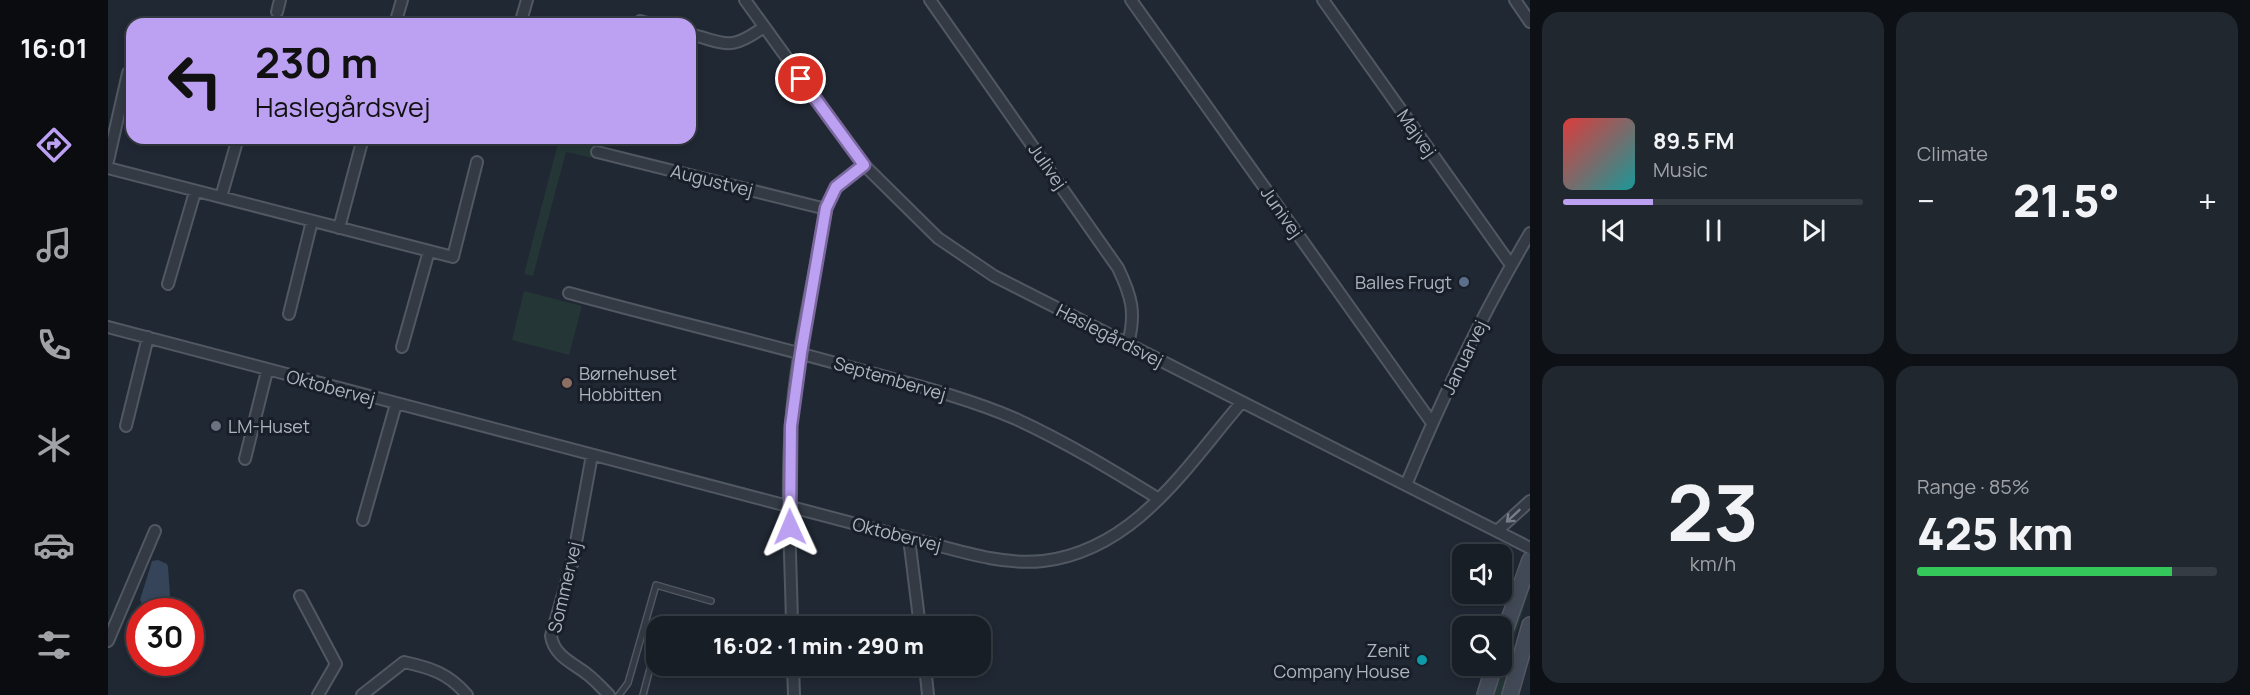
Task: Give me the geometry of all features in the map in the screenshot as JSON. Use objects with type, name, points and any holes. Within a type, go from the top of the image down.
[{"type":"main road","points":[[1510,616],[1530,560]]},
{"type":"main road","points":[[1509,695],[1530,625]]},
{"type":"main road","points":[[1485,695],[1491,676]]},
{"type":"street","points":[[277,12],[280,0]]},
{"type":"street","points":[[397,18],[402,0]]},
{"type":"street","points":[[522,18],[527,0]]},
{"type":"street","name":"Haslegårdsvej","points":[[745,0],[864,165],[938,238],[994,276],[1530,548]]},
{"type":"street","name":"Julivej","points":[[930,0],[1118,268],[1129,295],[1133,313],[1128,344]]},
{"type":"street","name":"Junivej","points":[[1131,0],[1432,423]]},
{"type":"street","name":"Majvej","points":[[1323,0],[1511,265]]},
{"type":"street","points":[[1515,0],[1530,22]]},
{"type":"street","points":[[696,35],[735,44],[764,27]]},
{"type":"street","points":[[108,161],[126,82]]},
{"type":"street","points":[[221,197],[236,144]]},
{"type":"street","points":[[339,228],[361,144]]},
{"type":"street","name":"Augustvej","points":[[597,152],[826,208]]},
{"type":"street","points":[[108,168],[453,257],[477,162]]},
{"type":"street","points":[[792,616],[791,426],[801,353],[826,208],[836,187],[864,165]]},
{"type":"street","points":[[168,284],[195,192]]},
{"type":"street","points":[[289,314],[312,221]]},
{"type":"street","name":"Januarvej","points":[[1406,485],[1457,367],[1530,233]]},
{"type":"street","points":[[402,347],[429,251]]},
{"type":"street","name":"Septembervej","points":[[569,293],[949,394],[1014,419],[1094,458],[1159,499]]},
{"type":"street","name":"Oktobervej","points":[[108,327],[909,538],[986,557],[1043,561],[1089,548],[1111,538],[1145,514],[1241,403]]},
{"type":"street","points":[[126,426],[148,337]]},
{"type":"street","name":"Oktobervej","points":[[245,459],[267,370]]},
{"type":"street","name":"Oktobervej","points":[[363,520],[396,404]]},
{"type":"street","name":"Sommervej","points":[[592,455],[572,564],[552,636],[553,643],[562,656],[588,675],[609,695]]},
{"type":"street","points":[[1497,531],[1530,501]]},
{"type":"street","points":[[108,641],[155,531]]},
{"type":"street","points":[[909,538],[919,616]]},
{"type":"street","points":[[300,596],[336,664],[318,695]]},
{"type":"street","points":[[362,695],[404,662],[426,667],[454,681],[467,695]]},
{"type":"street","points":[[793,676],[794,695]]},
{"type":"street","points":[[926,676],[928,695]]},
{"type":"lane","points":[[619,695],[628,683],[656,585],[711,601]]},
{"type":"lane","points":[[643,695],[648,676]]},
{"type":"shaded area","points":[[560,144],[593,144],[596,147],[593,158],[566,152],[533,276],[524,274]]},
{"type":"shaded area","points":[[524,291],[582,306],[569,355],[512,340]]},
{"type":"shaded area","points":[[1530,578],[1530,588],[1512,645],[1512,626]]},
{"type":"shaded area","points":[[1497,676],[1505,676],[1502,695],[1492,695]]},
{"type":"water","points":[[158,560],[167,564],[168,598],[141,598],[152,561]]},
{"type":"place","name":"Balles Frugt","points":[[1464,282]]},
{"type":"place","name":"Børnehuset Hobbitten","points":[[567,383]]},
{"type":"place","name":"LM-Huset","points":[[216,426]]},
{"type":"place","name":"Zenit Company House","points":[[1422,660]]},
{"type":"route","points":[[790,527],[791,426],[826,208],[836,187],[864,165],[801,79]]}]
